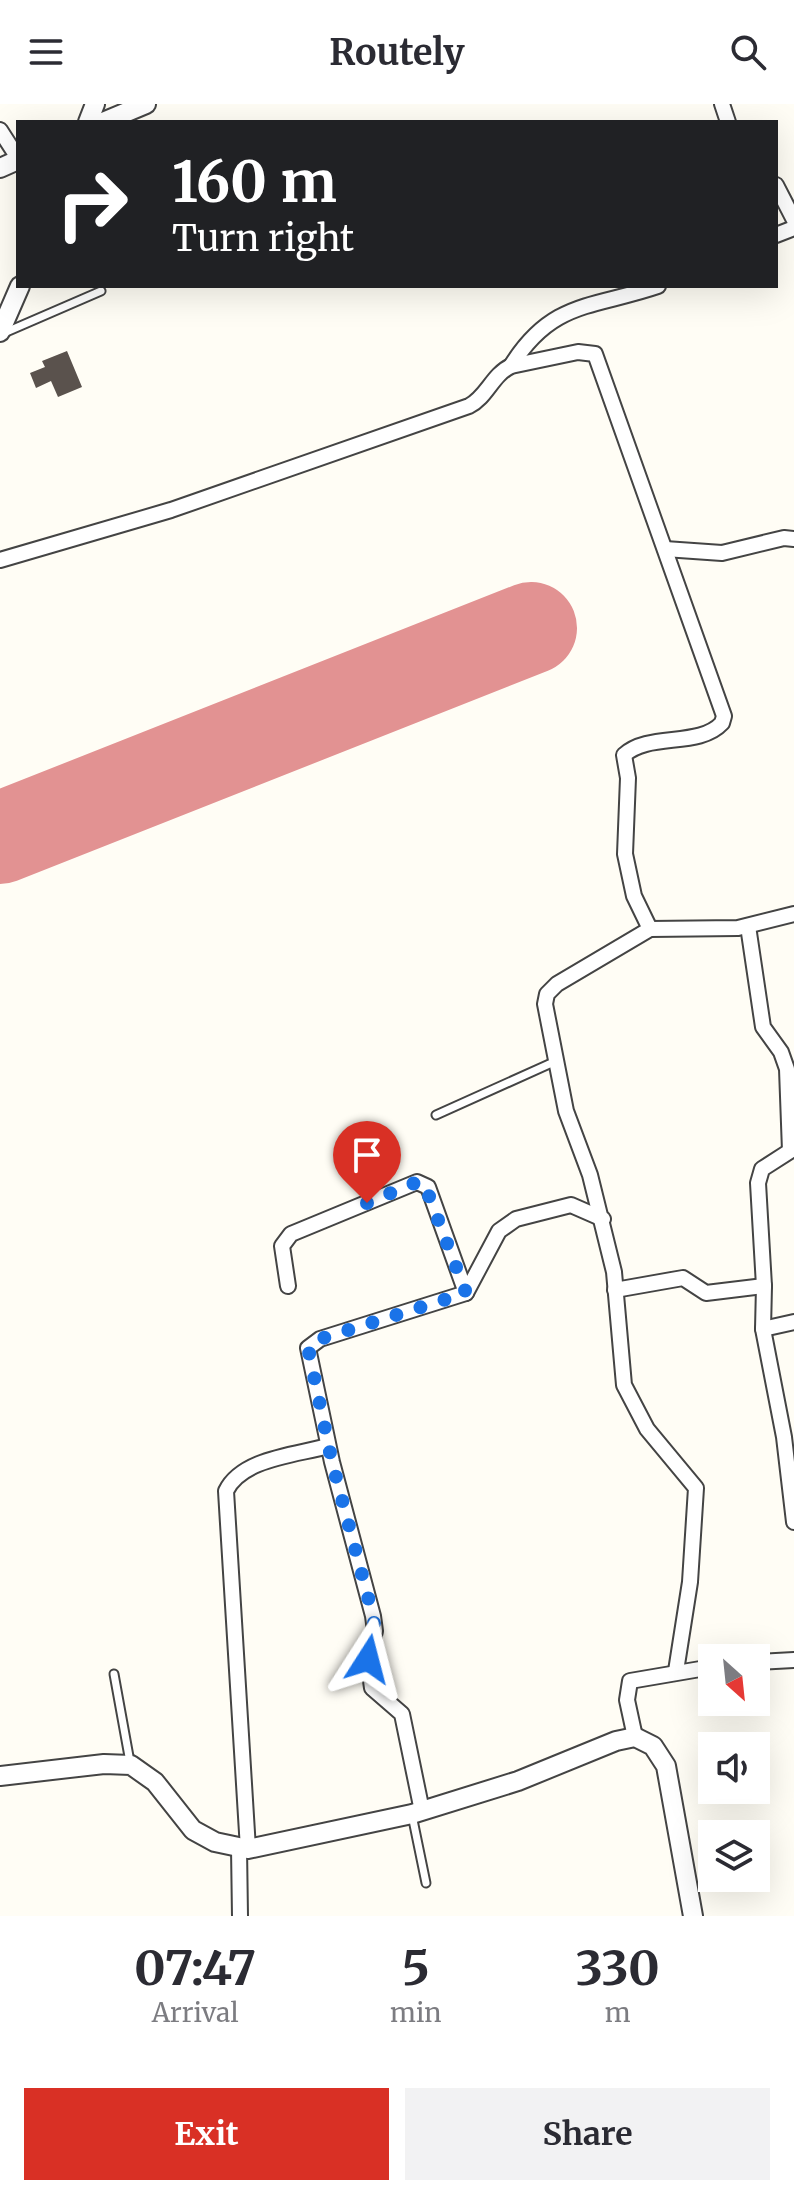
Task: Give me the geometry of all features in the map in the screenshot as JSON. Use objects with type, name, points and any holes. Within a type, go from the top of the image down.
[{"type":"street","points":[[108,120],[146,104]]},
{"type":"street","points":[[0,130],[16,156]]},
{"type":"street","points":[[778,189],[794,220]]},
{"type":"street","points":[[0,333],[19,288]]},
{"type":"street","points":[[511,366],[537,334],[562,313],[651,288]]},
{"type":"street","points":[[0,560],[171,510],[469,406],[477,402],[502,370],[511,366],[578,352],[588,352],[599,358],[724,720],[711,732],[636,748],[624,755],[628,778],[625,854],[634,896],[650,929]]},
{"type":"street","points":[[665,549],[722,553],[784,538],[794,539]]},
{"type":"street","points":[[676,1671],[690,1582],[696,1488],[647,1429],[624,1385],[615,1290],[603,1219],[566,1111],[547,994],[557,984],[650,929],[748,926],[794,914]]},
{"type":"street","points":[[748,926],[763,1027],[781,1052],[787,1069],[792,1142],[786,1156],[759,1173],[763,1329],[784,1437],[794,1522]]},
{"type":"street","points":[[288,1286],[282,1246],[291,1234],[417,1182],[428,1187],[466,1293]]},
{"type":"street","points":[[417,1813],[402,1714],[372,1688],[368,1659],[375,1631],[373,1616],[328,1446],[310,1360],[311,1344],[466,1293],[499,1231],[516,1219],[571,1205],[603,1219]]},
{"type":"street","points":[[615,1290],[683,1278],[706,1293],[764,1286]]},
{"type":"street","points":[[763,1329],[794,1322]]},
{"type":"street","points":[[240,1916],[244,1849],[226,1491],[242,1473],[258,1465],[328,1446]]},
{"type":"street","points":[[770,1661],[794,1660]]},
{"type":"street","points":[[635,1737],[627,1700],[630,1681],[698,1669]]},
{"type":"street","points":[[0,1776],[104,1764],[131,1765],[155,1782],[193,1830],[215,1842],[244,1849],[417,1813],[518,1781],[616,1741],[635,1737],[653,1746],[666,1766],[693,1916]]},
{"type":"lane","points":[[0,333],[101,291]]},
{"type":"lane","points":[[436,1115],[556,1061]]},
{"type":"lane","points":[[114,1674],[131,1765]]},
{"type":"lane","points":[[417,1813],[426,1883]]},
{"type":"building","points":[[67,351],[82,387],[58,397],[51,381],[36,388],[30,373],[45,367],[42,361]]},
{"type":"runway","points":[[0,838],[531,628]]},
{"type":"route","points":[[367,1203],[417,1182],[424,1183],[466,1293],[320,1339],[308,1348],[332,1462],[373,1616],[375,1631],[368,1659]]}]
